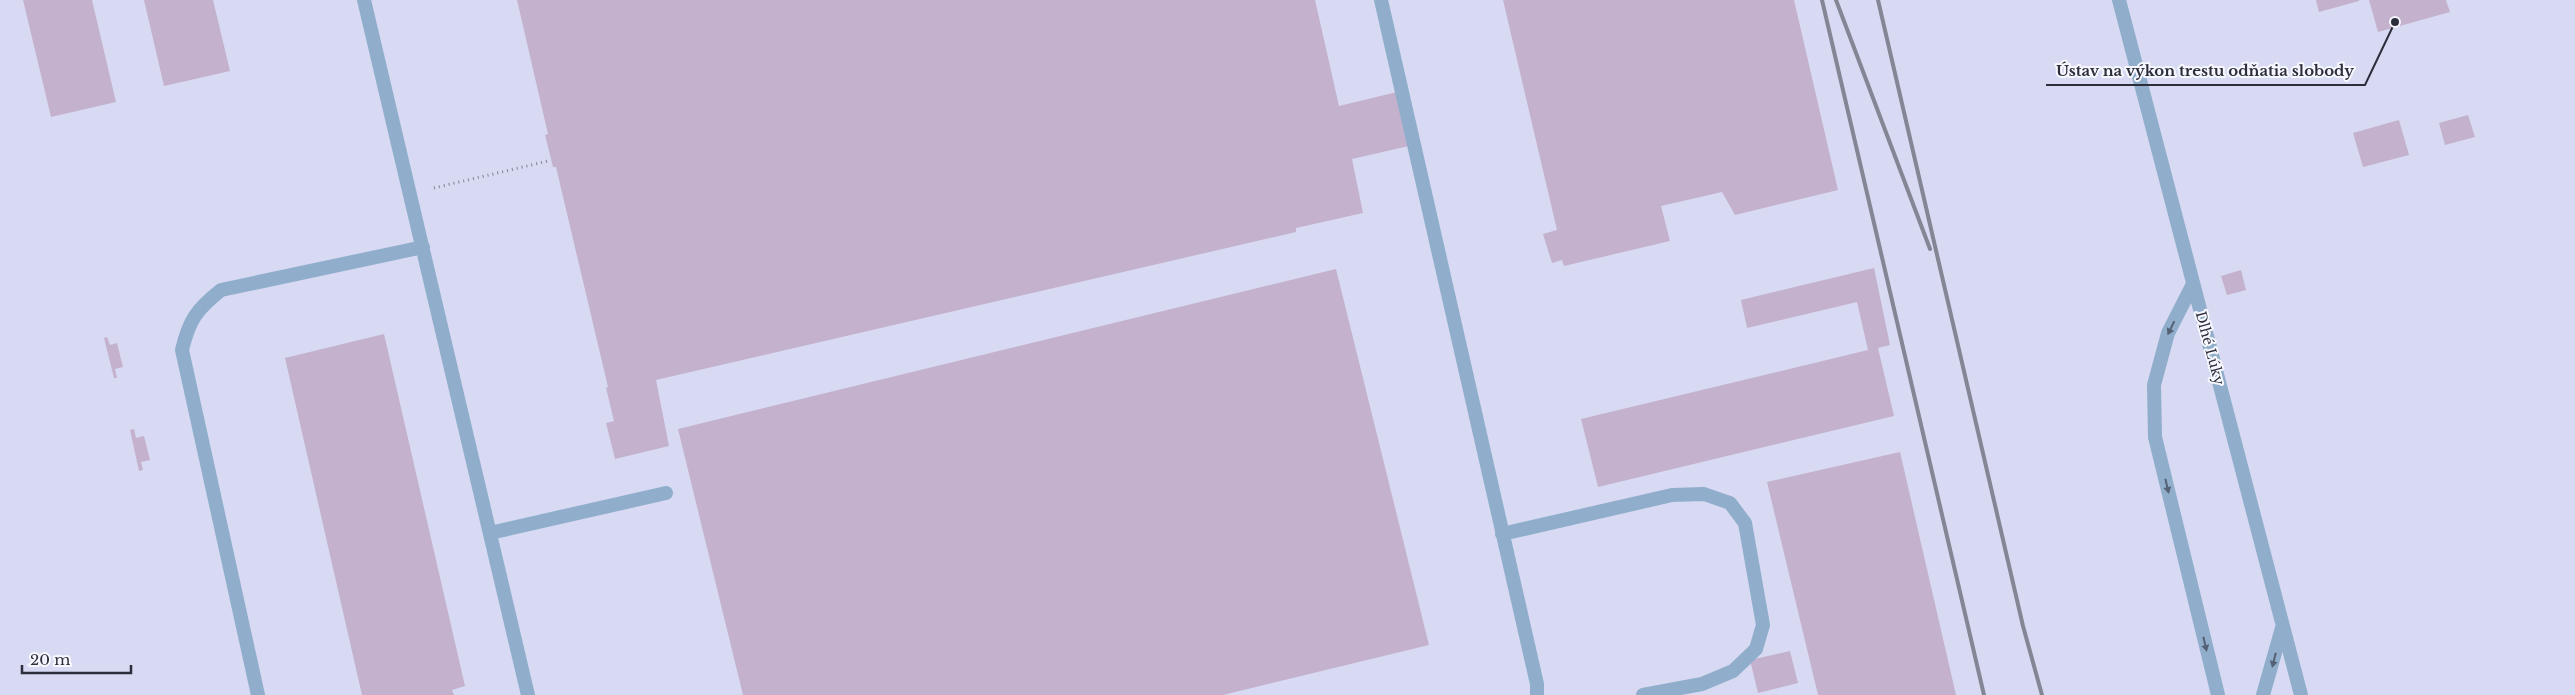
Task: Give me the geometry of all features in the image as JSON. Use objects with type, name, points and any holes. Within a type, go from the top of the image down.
[{"type":"lane","points":[[364,0],[528,695]]},
{"type":"lane","points":[[1381,0],[1537,684],[1537,695]]},
{"type":"lane","name":"Dlhé Lúky","points":[[2119,0],[2301,695]]},
{"type":"lane","points":[[258,695],[182,350],[187,328],[200,307],[221,290],[422,248]]},
{"type":"lane","points":[[2193,284],[2168,333],[2154,385],[2156,437],[2218,695]]},
{"type":"lane","points":[[490,533],[666,493]]},
{"type":"lane","points":[[1502,534],[1672,495],[1704,494],[1730,503],[1745,524],[1764,625],[1756,649],[1733,671],[1702,684],[1643,695]]},
{"type":"lane","points":[[2263,695],[2282,625]]},
{"type":"path","points":[[410,193],[548,161]]},
{"type":"shaded area","points":[[0,0],[2575,0],[2575,695],[0,695]]},
{"type":"building","points":[[23,0],[92,0],[116,102],[51,117]]},
{"type":"building","points":[[144,0],[213,0],[230,71],[164,86]]},
{"type":"building","points":[[517,0],[1315,0],[1339,106],[1401,91],[1413,145],[1352,159],[1363,213],[1296,228],[1296,232],[656,380],[669,446],[615,459],[606,423],[614,421],[606,388],[608,387],[556,167],[553,167],[545,135],[548,134]]},
{"type":"building","points":[[1503,0],[1794,0],[1838,190],[1735,215],[1722,192],[1661,206],[1670,241],[1564,266],[1562,260],[1552,263],[1543,234],[1557,230]]},
{"type":"building","points":[[2316,0],[2359,0],[2359,1],[2319,12]]},
{"type":"building","points":[[2369,0],[2446,0],[2450,12],[2378,32]]},
{"type":"building","points":[[2468,115],[2475,137],[2445,145],[2439,123]]},
{"type":"building","points":[[2399,120],[2409,155],[2363,167],[2353,133]]},
{"type":"building","points":[[1874,268],[1890,345],[1878,348],[1894,416],[1598,487],[1581,419],[1868,350],[1857,302],[1747,328],[1741,300]]},
{"type":"building","points":[[1336,269],[1429,645],[1223,695],[743,695],[678,429]]},
{"type":"building","points":[[2241,270],[2246,290],[2227,295],[2221,276]]},
{"type":"building","points":[[384,334],[465,686],[452,690],[454,695],[362,695],[285,358]]},
{"type":"building","points":[[107,337],[110,345],[117,343],[123,367],[115,369],[117,378],[114,378],[104,338]]},
{"type":"building","points":[[134,429],[136,438],[144,436],[150,460],[141,462],[143,470],[139,471],[130,430]]},
{"type":"building","points":[[1900,452],[1956,695],[1818,695],[1767,482]]},
{"type":"building","points":[[1790,651],[1798,683],[1758,693],[1750,660]]},
{"type":"railway","points":[[1822,0],[1984,695]]},
{"type":"railway","points":[[1836,0],[1930,249]]},
{"type":"railway","points":[[1878,0],[2023,626],[2042,695]]},
{"type":"place","name":"Ústav na výkon trestu odňatia slobody","points":[[2395,22]]}]
